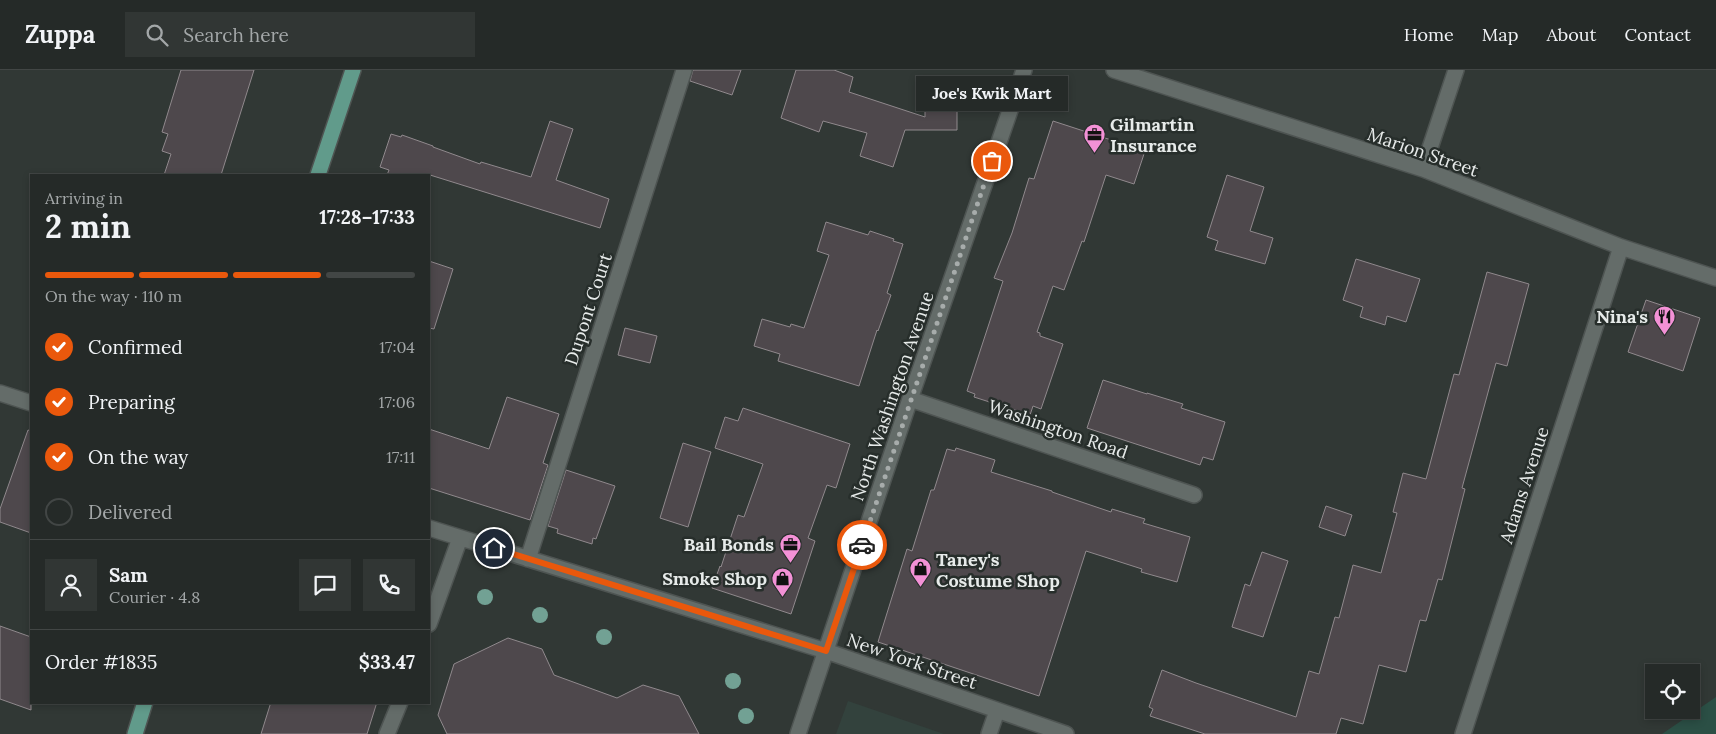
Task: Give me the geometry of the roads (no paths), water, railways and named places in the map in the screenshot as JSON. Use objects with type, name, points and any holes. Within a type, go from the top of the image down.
[{"type":"main road","points":[[318,174],[353,70]]},
{"type":"main road","points":[[135,734],[144,704]]},
{"type":"street","name":"Dupont Court","points":[[528,559],[684,70]]},
{"type":"street","name":"North Washington Avenue","points":[[798,734],[910,399],[1024,70]]},
{"type":"street","name":"Marion Street","points":[[1114,70],[1423,169],[1620,247],[1716,278]]},
{"type":"street","points":[[1423,169],[1456,70]]},
{"type":"street","name":"Adams Avenue","points":[[1462,734],[1620,247]]},
{"type":"street","points":[[0,393],[30,403]]},
{"type":"street","name":"Washington Road","points":[[910,399],[1194,495]]},
{"type":"street","name":"New York Street","points":[[430,528],[826,651],[1066,734]]},
{"type":"street","points":[[430,621],[460,538]]},
{"type":"street","points":[[387,734],[399,704]]},
{"type":"street","points":[[989,734],[997,711]]},
{"type":"place","name":"Gilmartin Insurance","points":[[1094,153]]},
{"type":"place","name":"Joe's Kwik Mart","points":[[992,161]]},
{"type":"place","name":"Nina's","points":[[1664,335]]},
{"type":"place","name":"Bail Bonds","points":[[790,563]]},
{"type":"place","name":"Taney's Costume Shop","points":[[920,588]]},
{"type":"place","name":"Smoke Shop","points":[[783,597]]}]
